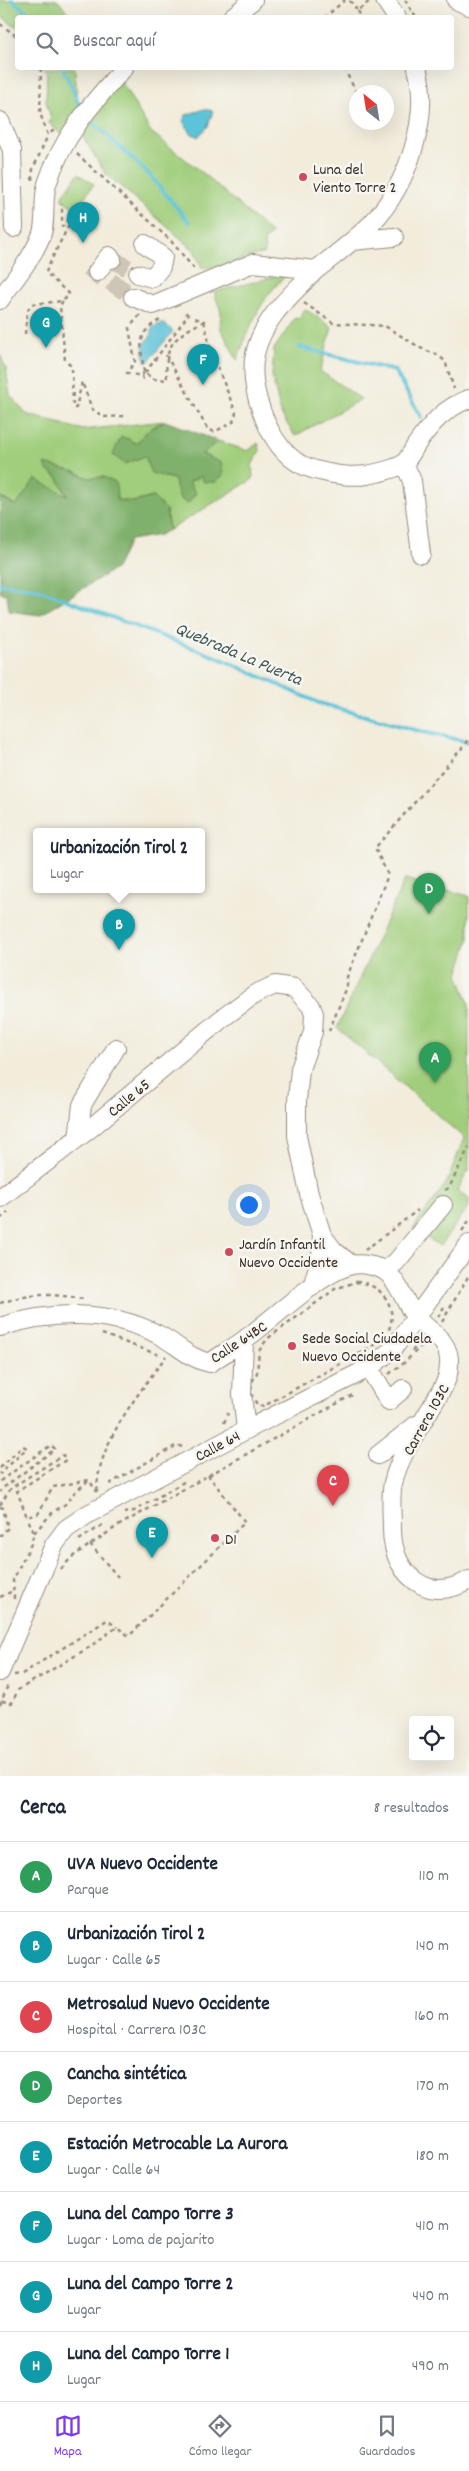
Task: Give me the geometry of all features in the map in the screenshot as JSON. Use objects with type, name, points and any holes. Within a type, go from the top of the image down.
[{"type":"street","points":[[235,15],[253,0]]},
{"type":"street","points":[[456,0],[469,6]]},
{"type":"street","points":[[378,1],[394,15]]},
{"type":"street","points":[[0,300],[33,253],[43,234],[46,185],[65,143],[88,108],[122,70]]},
{"type":"street","points":[[417,70],[421,97],[419,117],[407,165],[392,197],[372,223],[282,301],[263,332],[255,354],[254,376],[258,406],[272,435],[294,461],[328,474],[366,475],[404,463],[444,410],[464,396]]},
{"type":"street","points":[[2,128],[12,150],[14,228]]},
{"type":"street","points":[[352,241],[394,237]]},
{"type":"street","points":[[138,274],[152,278],[163,263],[163,257],[145,244]]},
{"type":"street","points":[[97,272],[109,256],[112,259]]},
{"type":"street","points":[[133,303],[153,305],[253,263],[316,270]]},
{"type":"street","points":[[404,463],[412,481],[421,554]]},
{"type":"street","name":"Calle 65","points":[[0,1198],[78,1138],[220,1020],[255,994],[275,985],[294,988],[311,1006],[314,1014],[313,1032],[309,1043]]},
{"type":"street","points":[[309,1043],[300,1069],[297,1101],[297,1136],[309,1194],[322,1235],[334,1251],[352,1265],[364,1264],[385,1271],[396,1262],[442,1199]]},
{"type":"street","points":[[78,1138],[82,1105],[116,1048]]},
{"type":"street","points":[[312,1287],[321,1256],[322,1235]]},
{"type":"street","name":"Calle 64","points":[[7,1666],[48,1555],[66,1529],[80,1518],[246,1430],[373,1375],[469,1244]]},
{"type":"street","name":"Calle 64BC","points":[[0,1327],[25,1319],[58,1314],[85,1315],[123,1322],[156,1333],[171,1355],[210,1363],[244,1340],[312,1287],[352,1265]]},
{"type":"street","name":"Carrera 103C","points":[[385,1271],[392,1278],[416,1317],[434,1331],[445,1343],[450,1362],[448,1378],[409,1446],[393,1484],[392,1540],[400,1566],[428,1588],[447,1589],[461,1585],[469,1580]]},
{"type":"street","points":[[244,1340],[242,1394],[246,1430]]},
{"type":"street","points":[[373,1375],[389,1401],[403,1389]]},
{"type":"street","points":[[378,1455],[425,1418]]},
{"type":"path","points":[[328,15],[345,0],[353,3],[359,15]]},
{"type":"path","points":[[405,0],[414,15]]},
{"type":"path","points":[[357,11],[378,1]]},
{"type":"path","points":[[0,24],[15,35]]},
{"type":"path","points":[[41,70],[40,113],[48,135],[54,130],[65,143],[171,241],[196,271],[189,278]]},
{"type":"path","points":[[345,70],[352,85]]},
{"type":"path","points":[[62,204],[62,226],[64,226],[71,214],[74,215],[58,251],[46,267],[46,273],[69,294],[60,306],[65,360],[72,367],[73,408],[76,408],[82,382],[92,408],[104,417],[126,416]]},
{"type":"path","points":[[25,334],[27,312],[32,304],[63,301]]},
{"type":"path","points":[[301,301],[333,323],[385,326],[424,350],[436,354],[445,361],[464,396]]},
{"type":"path","points":[[133,303],[140,314],[129,328],[135,362],[127,373],[143,374],[153,379],[167,380],[166,356],[169,347],[188,329],[204,321]]},
{"type":"path","points":[[143,374],[188,315],[183,310],[174,313]]},
{"type":"path","points":[[144,383],[140,340],[150,325],[166,317]]},
{"type":"path","points":[[195,318],[204,321]]},
{"type":"path","points":[[166,356],[207,428],[214,432],[233,422],[236,413],[211,350],[204,321]]},
{"type":"path","points":[[309,1043],[323,1046],[347,987],[347,977],[388,875],[375,848],[469,740]]},
{"type":"path","points":[[442,1199],[469,1147]]},
{"type":"path","points":[[364,1251],[420,1208]]},
{"type":"path","points":[[59,1571],[72,1557],[90,1544],[373,1375],[406,1362],[440,1325],[469,1275]]},
{"type":"path","points":[[363,1282],[381,1292],[388,1303],[392,1320],[390,1330],[383,1339],[264,1406],[258,1406],[253,1399],[252,1382],[256,1373],[259,1352],[267,1339],[342,1285],[363,1282]]},
{"type":"path","points":[[89,1480],[97,1493],[97,1474],[112,1436],[171,1355],[101,1333]]},
{"type":"path","points":[[221,1426],[227,1417],[228,1407]]},
{"type":"path","points":[[0,1481],[52,1444],[55,1450],[0,1492]]},
{"type":"path","points":[[111,1490],[110,1483],[177,1445],[182,1447]]},
{"type":"path","points":[[0,1468],[23,1446],[27,1448],[0,1474]]},
{"type":"path","points":[[0,1536],[8,1528],[3,1508],[0,1506],[11,1488],[63,1455],[66,1460],[17,1491],[34,1533]]},
{"type":"path","points":[[0,1704],[7,1666],[22,1674],[107,1620],[129,1636],[245,1522],[208,1475]]},
{"type":"path","points":[[27,1517],[38,1514],[53,1487],[89,1480]]},
{"type":"path","points":[[14,1599],[13,1580],[31,1544],[34,1533],[53,1512],[67,1503],[74,1493],[89,1480]]},
{"type":"path","points":[[39,1527],[42,1531]]},
{"type":"path","points":[[90,1544],[118,1577]]},
{"type":"path","points":[[0,1597],[13,1592]]},
{"type":"path","points":[[2,1700],[12,1703],[18,1690],[88,1648],[117,1627]]},
{"type":"green space","points":[[0,0],[57,0],[70,15],[15,15],[15,26],[0,15]]},
{"type":"green space","points":[[45,70],[75,70],[77,100],[84,105],[63,136],[49,123],[51,118],[46,102],[47,73]]},
{"type":"green space","points":[[119,78],[151,132],[205,175],[272,234],[264,241],[265,253],[215,267],[202,268],[194,250],[105,173],[79,130]]},
{"type":"green space","points":[[78,174],[94,184],[76,209],[61,199]]},
{"type":"green space","points":[[289,273],[279,282],[257,312],[237,360],[220,327],[221,312],[214,292]]},
{"type":"green space","points":[[305,309],[332,327],[320,371],[361,399],[295,436],[281,414],[272,376],[274,349],[295,318],[299,319]]},
{"type":"green space","points":[[0,355],[6,368],[10,395],[26,414],[83,430],[165,421],[149,429],[136,444],[129,439],[135,460],[145,455],[164,477],[174,479],[180,499],[187,503],[196,493],[189,482],[221,463],[202,454],[218,441],[248,451],[258,443],[260,450],[252,465],[253,479],[169,530],[166,510],[153,497],[134,502],[117,500],[104,477],[88,478],[76,472],[47,470],[57,477],[68,496],[62,494],[16,506],[0,497]]},
{"type":"green space","points":[[165,421],[218,441],[202,454],[221,463],[223,475],[216,482],[204,482],[201,476],[189,482],[196,493],[188,503],[180,499],[174,479],[151,473],[145,456],[125,464],[113,455],[121,437],[129,439],[136,444],[149,429]]},
{"type":"green space","points":[[45,464],[76,472],[88,478],[104,477],[116,483],[117,500],[134,502],[153,497],[166,510],[169,530],[159,535],[130,540],[116,568],[40,615],[9,611],[7,594],[0,593],[0,497],[16,506],[35,479],[68,496],[57,477],[47,470]]},
{"type":"green space","points":[[405,879],[469,896],[469,940],[458,975],[469,1003],[469,1169],[457,1191],[469,1199],[469,1206],[440,1246],[413,1229],[447,1182],[464,1138],[337,1028]]},
{"type":"water","points":[[204,109],[213,111],[208,126],[198,137],[191,133],[183,121],[186,115]]},
{"type":"water","points":[[163,323],[173,331],[147,363],[143,346],[152,334],[152,328]]},
{"type":"waterway","points":[[12,0],[31,15]]},
{"type":"waterway","points":[[64,70],[80,106]]},
{"type":"waterway","points":[[91,121],[147,172],[189,222]]},
{"type":"waterway","points":[[299,347],[395,371],[421,417]]},
{"type":"waterway","name":"Quebrada La Puerta","points":[[0,584],[38,589],[219,658],[319,703],[423,732],[469,742]]},
{"type":"tunnel","points":[[112,259],[138,274]]},
{"type":"tunnel","points":[[90,280],[97,272],[133,297]]},
{"type":"place","name":"Luna del Viento Torre 2","points":[[303,177]]},
{"type":"place","name":"Luna del Campo Torre 1","points":[[83,243]]},
{"type":"place","name":"Luna del Campo Torre 2","points":[[46,348]]},
{"type":"place","name":"Luna del Campo Torre 3","points":[[203,385]]},
{"type":"place","name":"Cancha sintética","points":[[429,914]]},
{"type":"place","name":"Urbanización Tirol 2","points":[[119,950]]},
{"type":"place","name":"UVA Nuevo Occidente","points":[[435,1083]]},
{"type":"place","name":"Jardín Infantil Nuevo Occidente","points":[[229,1252]]},
{"type":"place","name":"Sede Social Ciudadela Nuevo Occidente","points":[[292,1346]]},
{"type":"place","name":"Metrosalud Nuevo Occidente","points":[[333,1506]]},
{"type":"place","name":"D1","points":[[215,1538]]},
{"type":"place","name":"Estación Metrocable La Aurora","points":[[152,1558]]}]
